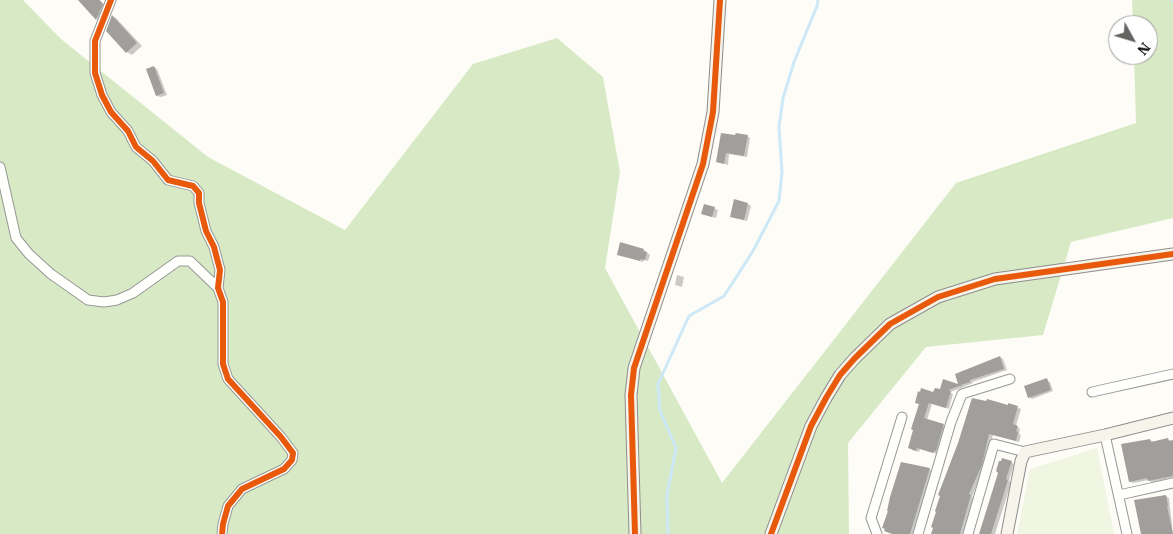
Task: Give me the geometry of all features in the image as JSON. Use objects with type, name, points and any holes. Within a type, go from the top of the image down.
[{"type":"street","points":[[111,0],[95,41],[95,73],[102,95],[110,112],[128,131],[136,147],[153,161],[168,180],[194,186],[199,193],[199,203],[206,231],[214,247],[220,270],[218,288],[223,302],[223,364],[228,379],[281,437],[293,453],[292,460],[284,469],[242,489],[228,506],[222,534]]},
{"type":"street","points":[[636,534],[631,395],[634,368],[703,164],[713,112],[720,0]]},
{"type":"street","points":[[0,167],[16,238],[29,254],[51,274],[88,300],[104,302],[117,300],[133,293],[178,261],[190,261],[218,288]]},
{"type":"street","points":[[774,533],[810,426],[840,375],[890,324],[938,297],[995,280],[1173,254]]},
{"type":"street","points":[[1092,392],[1173,374]]},
{"type":"street","points":[[918,534],[951,422],[962,394],[1010,379]]},
{"type":"street","points":[[876,534],[871,518],[902,417]]},
{"type":"street","points":[[968,534],[994,444],[1024,452],[1173,418]]},
{"type":"street","points":[[1105,435],[1127,534]]},
{"type":"street","points":[[1007,534],[1024,452]]},
{"type":"street","points":[[1119,495],[1172,486]]},
{"type":"green space","points":[[0,0],[23,0],[61,39],[208,157],[345,230],[473,64],[557,38],[603,77],[620,172],[605,268],[722,483],[956,183],[1136,123],[1134,65],[1158,65],[1158,15],[1133,15],[1132,0],[1173,0],[1173,218],[1071,242],[1043,335],[926,347],[848,443],[849,534],[0,534]]},
{"type":"green space","points":[[1097,448],[1114,534],[1017,534],[1030,469]]},
{"type":"building","points":[[78,0],[99,0],[103,4],[96,20]]},
{"type":"building","points":[[112,15],[137,43],[126,53],[106,31]]},
{"type":"building","points":[[154,66],[164,93],[156,96],[146,69]]},
{"type":"building","points":[[721,133],[748,135],[744,156],[726,153],[724,164],[716,162]]},
{"type":"building","points":[[734,199],[748,203],[744,220],[730,217]]},
{"type":"building","points":[[704,204],[715,207],[712,217],[701,214]]},
{"type":"building","points":[[620,242],[644,249],[643,251],[647,252],[645,260],[641,259],[640,261],[617,255]]},
{"type":"building","points":[[1000,356],[1004,369],[970,380],[970,382],[948,390],[951,391],[946,408],[929,403],[924,418],[944,424],[936,451],[933,453],[917,448],[916,451],[908,448],[913,430],[911,429],[919,404],[915,403],[918,391],[920,392],[921,388],[933,392],[935,388],[940,389],[943,379],[958,384],[955,374]]},
{"type":"building","points":[[1047,378],[1051,390],[1028,398],[1024,386]]},
{"type":"building","points":[[972,398],[986,401],[987,399],[1018,406],[1013,424],[1018,426],[1016,441],[989,434],[982,465],[969,494],[971,495],[960,534],[931,534],[933,528],[931,527],[940,496],[938,495],[958,443]]},
{"type":"building","points":[[1168,438],[1169,441],[1173,440],[1173,476],[1148,481],[1147,478],[1129,482],[1121,444],[1150,439],[1151,442]]},
{"type":"building","points":[[1002,458],[1012,461],[1006,479],[1008,480],[991,534],[979,534],[998,473],[996,471],[999,461]]},
{"type":"building","points":[[901,462],[930,468],[910,534],[892,534],[884,531],[885,529],[882,528]]},
{"type":"building","points":[[1166,495],[1173,534],[1141,534],[1134,500]]},
{"type":"waterway","points":[[668,534],[667,495],[676,448],[660,411],[658,384],[689,316],[724,296],[753,251],[779,201],[782,172],[779,127],[783,98],[794,62],[818,0]]},
{"type":"cycle path","points":[[111,0],[95,41],[95,73],[102,95],[111,112],[128,131],[136,147],[153,161],[168,180],[193,186],[199,193],[199,203],[206,231],[214,247],[220,270],[218,288],[223,302],[223,364],[228,379],[281,437],[293,453],[292,460],[284,469],[242,489],[228,506],[222,534]]},
{"type":"cycle path","points":[[635,534],[631,395],[634,368],[703,164],[713,112],[720,0]]},
{"type":"cycle path","points":[[771,534],[811,426],[826,398],[840,375],[890,324],[938,297],[995,279],[1173,254]]}]
